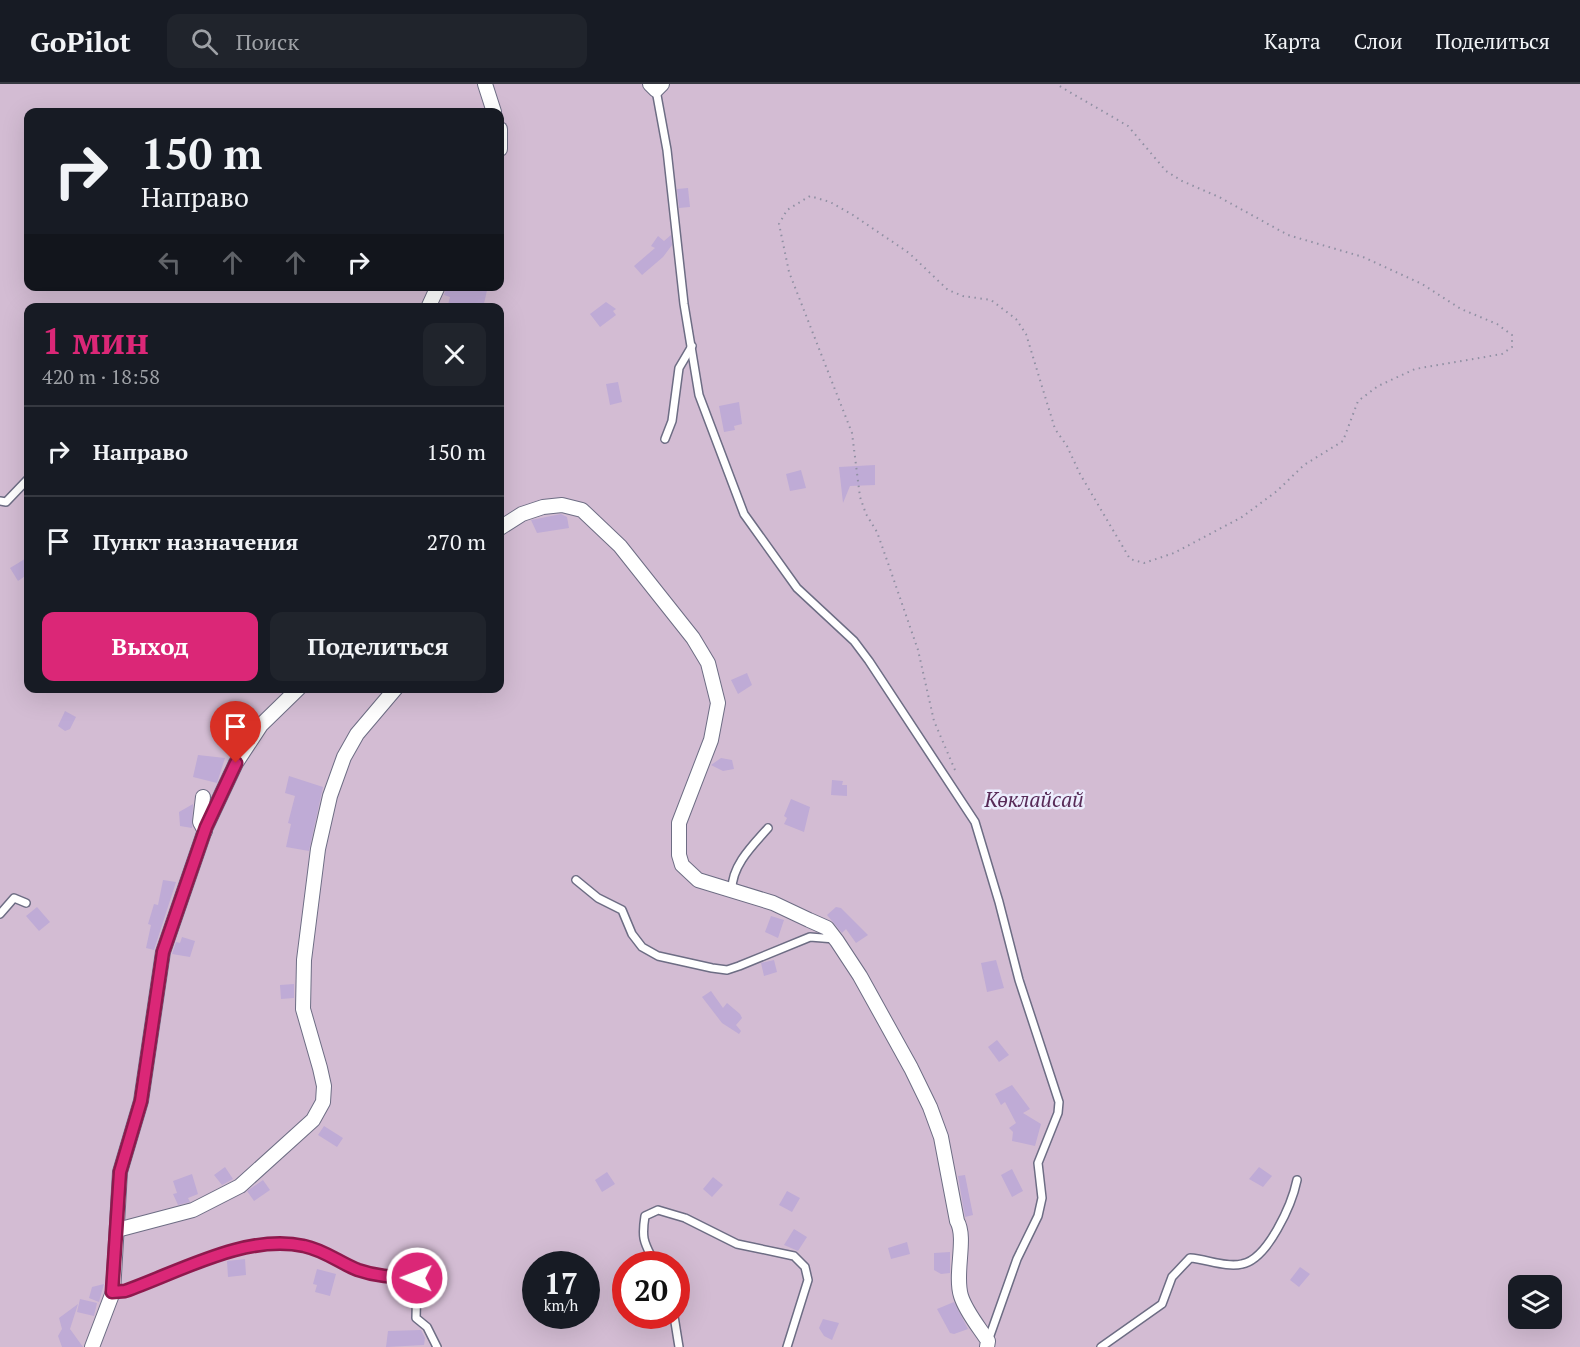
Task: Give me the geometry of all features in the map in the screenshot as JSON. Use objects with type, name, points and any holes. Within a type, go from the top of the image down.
[{"type":"street","points":[[485,84],[493,108]]},
{"type":"street","points":[[504,525],[522,514],[543,507],[562,505],[582,510],[620,546],[693,638],[708,663],[718,703],[711,740],[679,823],[679,855],[682,865],[698,880],[732,889],[827,928],[860,976],[911,1068],[930,1107],[941,1137],[957,1221],[961,1228],[958,1273],[961,1296],[987,1344]]},
{"type":"street","points":[[92,1347],[112,1292],[120,1172],[141,1101],[163,952],[205,831],[236,763],[261,725],[294,693]]},
{"type":"street","points":[[117,1230],[193,1210],[240,1186],[313,1120],[323,1102],[322,1077],[303,1009],[304,960],[318,849],[330,796],[344,757],[357,734],[392,693]]},
{"type":"street","points":[[203,797],[201,822],[205,831]]},
{"type":"lane","points":[[656,86],[667,150],[684,304],[699,395],[744,513],[797,588],[854,641],[869,661],[975,822],[1019,980],[1059,1102],[1058,1113],[1038,1163],[1042,1198],[1038,1216],[1017,1258],[987,1344]]},
{"type":"lane","points":[[665,439],[672,421],[679,368],[692,346]]},
{"type":"lane","points":[[0,501],[6,501],[24,483]]},
{"type":"lane","points":[[732,889],[732,879],[737,867],[768,828]]},
{"type":"lane","points":[[576,880],[598,898],[622,910],[642,947],[658,956],[727,969],[780,950],[802,939],[835,939]]},
{"type":"lane","points":[[0,914],[14,898],[26,903]]},
{"type":"lane","points":[[1101,1347],[1162,1304],[1172,1277],[1190,1258],[1240,1265],[1254,1260],[1281,1222],[1294,1193],[1297,1180]]},
{"type":"lane","points":[[647,1251],[643,1227],[645,1216],[658,1210],[685,1218],[737,1244],[794,1256],[805,1267],[808,1280],[787,1347]]},
{"type":"lane","points":[[112,1292],[125,1291],[240,1248],[269,1242],[304,1246],[326,1253],[356,1269],[383,1277],[417,1278],[416,1318],[427,1327],[437,1347]]},
{"type":"lane","points":[[676,1329],[679,1347]]},
{"type":"path","points":[[956,773],[934,721],[918,650],[885,555],[860,497],[852,433],[786,262],[779,224],[787,210],[810,196],[830,202],[909,253],[948,290],[963,296],[991,300],[1016,319],[1026,334],[1055,429],[1067,446],[1080,474],[1130,560],[1144,563],[1174,553],[1222,528],[1277,491],[1304,465],[1343,441],[1358,401],[1378,386],[1415,369],[1502,354],[1512,347],[1512,335],[1497,324],[1461,309],[1422,284],[1363,256],[1288,236],[1219,197],[1182,181],[1166,171],[1128,126],[1056,84]]},
{"type":"green space","name":"Көклайсай","points":[[0,84],[1580,84],[1580,1347],[0,1347]]},
{"type":"building","points":[[688,188],[690,207],[679,208],[677,189]]},
{"type":"building","points":[[671,235],[672,245],[663,257],[642,275],[634,266],[655,248],[651,246],[658,236],[664,241]]},
{"type":"building","points":[[445,291],[487,291],[484,303],[448,303],[450,297],[444,295]]},
{"type":"building","points":[[606,302],[616,309],[613,311],[616,315],[600,327],[590,314]]},
{"type":"building","points":[[618,382],[622,402],[610,405],[606,384]]},
{"type":"building","points":[[739,402],[742,424],[734,426],[735,430],[724,432],[719,406]]},
{"type":"building","points":[[875,465],[875,485],[850,486],[843,503],[839,467]]},
{"type":"building","points":[[801,470],[806,488],[790,491],[786,474]]},
{"type":"building","points":[[561,514],[567,517],[569,528],[537,533],[531,520]]},
{"type":"building","points":[[24,559],[24,577],[18,581],[10,568]]},
{"type":"building","points":[[747,673],[752,685],[738,694],[731,680]]},
{"type":"building","points":[[65,711],[76,717],[70,729],[65,731],[58,726]]},
{"type":"building","points":[[198,755],[225,758],[217,783],[193,777]]},
{"type":"building","points":[[721,758],[732,760],[734,769],[723,771],[711,765]]},
{"type":"building","points":[[289,776],[323,787],[309,851],[286,847],[291,824],[288,823],[295,796],[285,793]]},
{"type":"building","points":[[832,780],[843,781],[842,785],[847,785],[847,796],[831,795]]},
{"type":"building","points":[[791,799],[810,807],[804,832],[784,824],[787,818],[784,816]]},
{"type":"building","points":[[193,804],[192,828],[180,826],[179,812]]},
{"type":"building","points":[[163,880],[176,882],[154,950],[146,948],[151,925],[148,924],[154,904],[158,905]]},
{"type":"building","points":[[37,907],[50,922],[39,931],[26,916]]},
{"type":"building","points":[[836,907],[841,908],[868,935],[856,943],[846,929],[842,933],[827,915]]},
{"type":"building","points":[[771,916],[784,920],[778,938],[765,932]]},
{"type":"building","points":[[182,937],[195,941],[190,957],[172,954],[176,942],[180,943]]},
{"type":"building","points":[[774,960],[777,972],[764,976],[761,963]]},
{"type":"building","points":[[996,960],[1004,988],[987,992],[981,963]]},
{"type":"building","points":[[294,984],[294,998],[281,999],[280,985]]},
{"type":"building","points":[[711,991],[723,1008],[727,1003],[740,1014],[742,1018],[736,1025],[741,1031],[739,1034],[722,1023],[702,997]]},
{"type":"building","points":[[997,1040],[1009,1055],[999,1062],[988,1047]]},
{"type":"building","points":[[1012,1085],[1030,1109],[1023,1113],[1041,1124],[1035,1146],[1012,1141],[1013,1132],[1009,1128],[1016,1123],[1005,1102],[1001,1105],[995,1094]]},
{"type":"building","points":[[324,1126],[343,1138],[337,1147],[318,1135]]},
{"type":"building","points":[[225,1167],[233,1179],[222,1185],[214,1175]]},
{"type":"building","points":[[1259,1167],[1272,1176],[1263,1187],[1249,1179]]},
{"type":"building","points":[[1012,1169],[1023,1191],[1012,1197],[1001,1175]]},
{"type":"building","points":[[607,1172],[615,1184],[602,1192],[595,1180]]},
{"type":"building","points":[[192,1174],[198,1194],[188,1198],[190,1202],[178,1205],[173,1194],[177,1193],[173,1181]]},
{"type":"building","points":[[965,1175],[973,1215],[965,1217],[958,1176]]},
{"type":"building","points":[[713,1177],[723,1185],[712,1197],[703,1189]]},
{"type":"building","points":[[263,1180],[270,1190],[254,1201],[247,1191]]},
{"type":"building","points":[[787,1191],[800,1198],[792,1212],[779,1205]]},
{"type":"building","points":[[794,1229],[807,1237],[798,1251],[784,1245]]},
{"type":"building","points":[[907,1242],[910,1254],[891,1259],[888,1248]]},
{"type":"building","points":[[950,1252],[950,1273],[941,1274],[934,1270],[934,1253]]},
{"type":"building","points":[[245,1259],[246,1275],[228,1277],[227,1261]]},
{"type":"building","points":[[1300,1267],[1310,1274],[1299,1287],[1290,1280]]},
{"type":"building","points":[[317,1269],[336,1274],[330,1296],[315,1292],[317,1285],[313,1284]]},
{"type":"building","points":[[104,1284],[99,1302],[89,1298],[92,1287]]},
{"type":"building","points":[[80,1299],[97,1303],[94,1316],[77,1312]]},
{"type":"building","points":[[954,1302],[968,1329],[954,1334],[950,1333],[937,1309]]},
{"type":"building","points":[[78,1304],[70,1329],[83,1347],[62,1347],[58,1336],[62,1329],[59,1318]]},
{"type":"building","points":[[823,1319],[839,1323],[832,1340],[824,1336],[819,1328]]},
{"type":"building","points":[[421,1330],[425,1338],[424,1345],[386,1347],[388,1331]]},
{"type":"route","points":[[236,763],[206,827],[163,952],[141,1101],[120,1172],[112,1292],[125,1291],[240,1248],[269,1242],[304,1246],[326,1253],[356,1269],[383,1277],[417,1278]]}]
